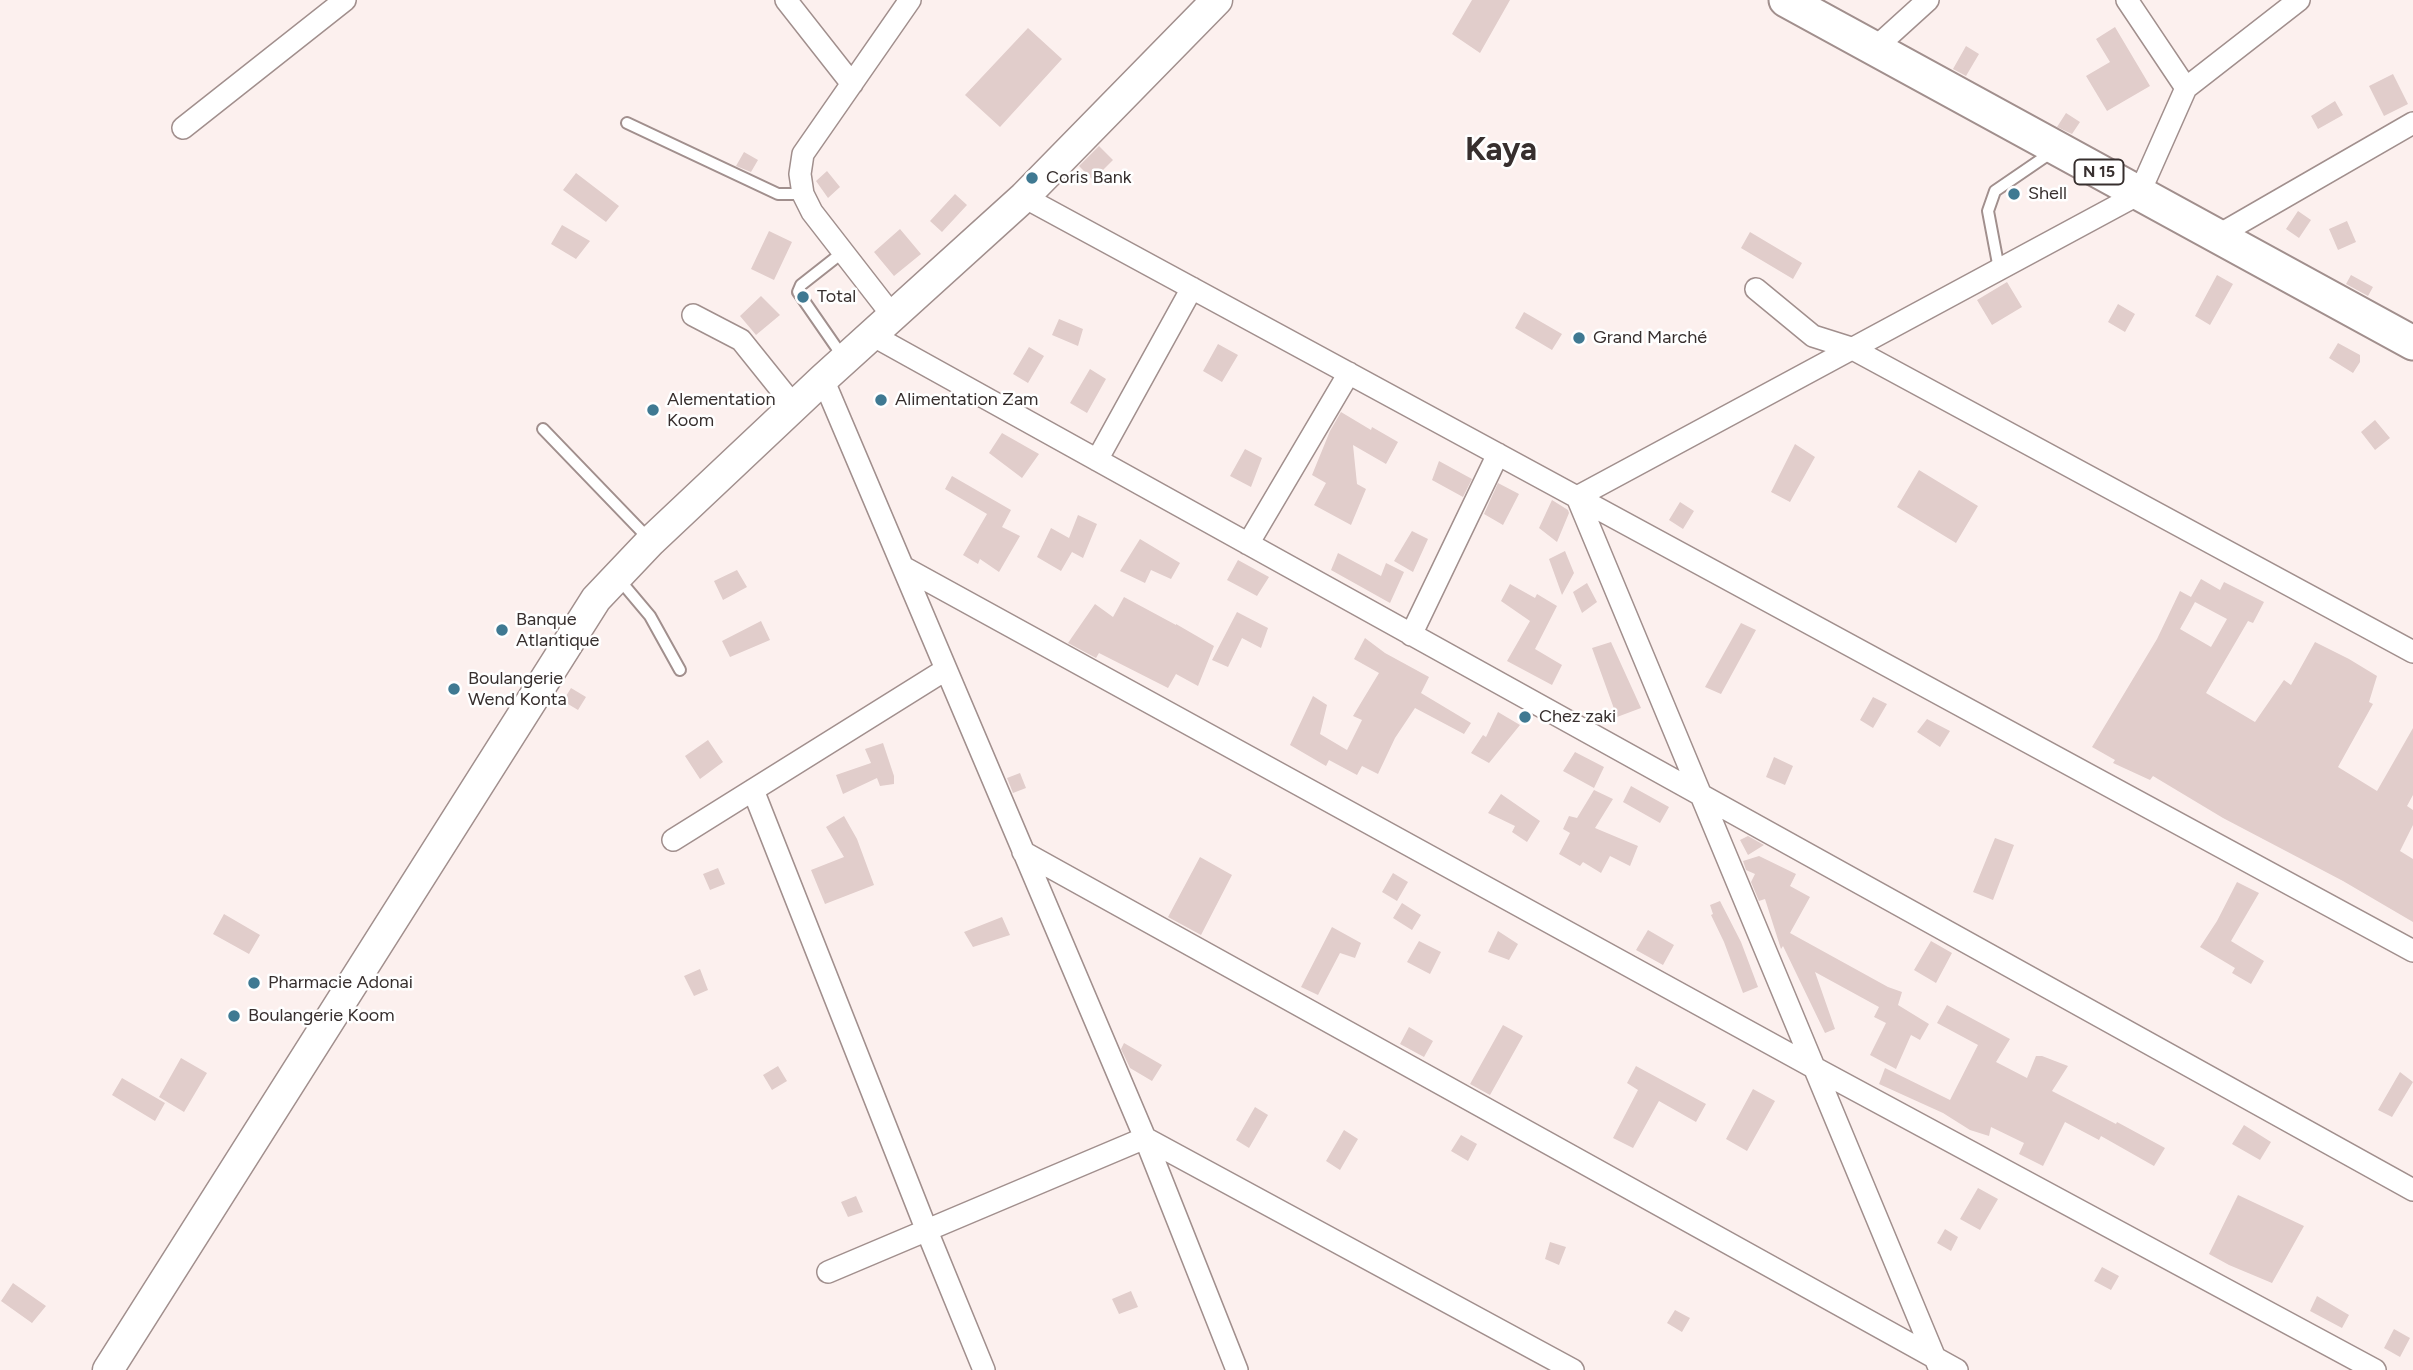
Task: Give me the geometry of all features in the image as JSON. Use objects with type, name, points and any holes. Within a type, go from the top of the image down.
[{"type":"main road","points":[[108,1370],[590,609],[651,541],[834,369],[1024,197],[1217,0]]},
{"type":"main road","name":"N 15","points":[[1786,0],[2139,194],[2411,339]]},
{"type":"street","points":[[183,128],[345,0]]},
{"type":"street","points":[[786,0],[852,84]]},
{"type":"street","points":[[910,0],[803,153],[800,174],[803,194],[812,212],[843,252],[882,325],[1097,460],[2413,1190]]},
{"type":"street","points":[[1874,49],[1928,0]]},
{"type":"street","points":[[2127,0],[2186,88]]},
{"type":"street","points":[[1577,497],[2139,194],[2186,88],[2299,0]]},
{"type":"street","points":[[2217,236],[2413,123]]},
{"type":"street","points":[[1024,197],[2413,951]]},
{"type":"street","points":[[1097,460],[1192,288]]},
{"type":"street","points":[[1756,289],[1813,336],[1851,348],[2413,652]]},
{"type":"street","points":[[693,315],[741,340],[794,406]]},
{"type":"street","points":[[834,369],[903,567],[1145,1138],[1237,1370]]},
{"type":"street","points":[[1248,544],[1349,373]]},
{"type":"street","points":[[1411,635],[1498,454]]},
{"type":"street","points":[[1577,497],[1938,1364]]},
{"type":"street","points":[[903,567],[1813,1067],[2375,1370]]},
{"type":"street","points":[[673,840],[945,670]]},
{"type":"street","points":[[753,790],[984,1370]]},
{"type":"street","points":[[1023,852],[1938,1364],[1957,1370]]},
{"type":"street","points":[[828,1272],[1145,1138]]},
{"type":"street","points":[[1145,1138],[1573,1370]]},
{"type":"lane","points":[[627,123],[778,194],[803,194]]},
{"type":"lane","points":[[1999,269],[1988,211],[1995,191],[2057,149]]},
{"type":"lane","points":[[834,369],[798,292],[801,285],[843,252]]},
{"type":"lane","points":[[543,429],[651,541]]},
{"type":"lane","points":[[617,576],[650,617],[680,670]]},
{"type":"building","points":[[1472,0],[1510,0],[1480,53],[1452,34]]},
{"type":"building","points":[[2115,27],[2150,86],[2107,111],[2086,76],[2110,62],[2096,39]]},
{"type":"building","points":[[1028,28],[1062,59],[1000,127],[965,95]]},
{"type":"building","points":[[1966,46],[1979,54],[1966,76],[1953,69]]},
{"type":"building","points":[[2393,74],[2408,104],[2384,116],[2369,86]]},
{"type":"building","points":[[2335,101],[2343,115],[2318,129],[2311,116]]},
{"type":"building","points":[[2066,113],[2080,122],[2072,134],[2057,127]]},
{"type":"building","points":[[1099,146],[1113,160],[1093,180],[1079,166]]},
{"type":"building","points":[[744,152],[758,160],[751,172],[736,166]]},
{"type":"building","points":[[827,171],[840,187],[828,198],[816,181]]},
{"type":"building","points":[[576,173],[619,206],[606,222],[563,190]]},
{"type":"building","points":[[955,194],[967,205],[942,232],[930,221]]},
{"type":"building","points":[[2298,211],[2311,220],[2299,238],[2286,229]]},
{"type":"building","points":[[2347,221],[2356,242],[2338,250],[2329,229]]},
{"type":"building","points":[[562,225],[590,241],[576,259],[551,244]]},
{"type":"building","points":[[900,229],[921,254],[894,276],[874,252]]},
{"type":"building","points":[[769,231],[792,242],[774,280],[751,269]]},
{"type":"building","points":[[1750,232],[1802,263],[1793,279],[1741,248]]},
{"type":"building","points":[[2217,275],[2233,284],[2210,325],[2195,316]]},
{"type":"building","points":[[2351,275],[2373,287],[2368,296],[2346,284]]},
{"type":"building","points":[[2007,282],[2022,307],[1992,325],[1977,300]]},
{"type":"building","points":[[761,296],[780,315],[756,335],[740,316]]},
{"type":"building","points":[[2118,304],[2135,314],[2125,332],[2108,322]]},
{"type":"building","points":[[1524,312],[1562,334],[1552,350],[1515,328]]},
{"type":"building","points":[[1059,319],[1083,329],[1078,346],[1052,335]]},
{"type":"building","points":[[2338,343],[2360,355],[2360,362],[2353,373],[2329,358]]},
{"type":"building","points":[[1218,344],[1238,355],[1222,382],[1203,371]]},
{"type":"building","points":[[1029,347],[1044,356],[1028,383],[1013,374]]},
{"type":"building","points":[[1090,369],[1106,379],[1087,413],[1070,403]]},
{"type":"building","points":[[1341,412],[1398,442],[1386,464],[1353,445],[1357,484],[1366,489],[1351,525],[1314,505],[1326,483],[1312,475]]},
{"type":"building","points":[[2375,420],[2390,438],[2375,450],[2361,432]]},
{"type":"building","points":[[1002,433],[1039,454],[1022,478],[989,453]]},
{"type":"building","points":[[1795,444],[1815,457],[1790,502],[1771,492]]},
{"type":"building","points":[[1245,449],[1262,458],[1251,487],[1230,476]]},
{"type":"building","points":[[1439,461],[1472,479],[1463,497],[1432,480]]},
{"type":"building","points":[[1919,470],[1978,506],[1956,543],[1897,507]]},
{"type":"building","points":[[952,476],[1011,510],[1002,527],[1020,536],[999,572],[980,559],[978,564],[963,555],[987,514],[945,489]]},
{"type":"building","points":[[1498,483],[1519,494],[1503,525],[1484,514]]},
{"type":"building","points":[[1552,500],[1569,513],[1557,542],[1539,528]]},
{"type":"building","points":[[1680,502],[1694,511],[1683,529],[1669,520]]},
{"type":"building","points":[[1078,515],[1097,524],[1083,558],[1072,552],[1061,571],[1037,557],[1051,528],[1069,538]]},
{"type":"building","points":[[1412,531],[1428,539],[1413,572],[1394,561]]},
{"type":"building","points":[[1140,539],[1180,563],[1171,579],[1151,570],[1145,583],[1120,571]]},
{"type":"building","points":[[1565,551],[1574,573],[1562,595],[1549,559]]},
{"type":"building","points":[[1338,553],[1381,576],[1386,563],[1404,572],[1390,603],[1331,570]]},
{"type":"building","points":[[1238,560],[1269,577],[1257,596],[1227,580]]},
{"type":"building","points":[[737,570],[747,587],[723,600],[714,581]]},
{"type":"building","points":[[2201,579],[2220,590],[2224,582],[2264,602],[2253,623],[2248,621],[2206,693],[2255,722],[2284,680],[2291,685],[2315,642],[2377,676],[2369,702],[2373,704],[2338,767],[2377,791],[2413,728],[2413,795],[2407,806],[2413,810],[2413,825],[2400,851],[2413,859],[2413,922],[2343,881],[2223,818],[2153,776],[2150,780],[2113,763],[2115,760],[2092,747],[2157,639],[2180,591],[2191,597]],"holes":[[[2195,602],[2227,619],[2211,647],[2180,629]]]},
{"type":"building","points":[[1587,583],[1597,602],[1582,613],[1573,592]]},
{"type":"building","points":[[1510,584],[1535,598],[1537,594],[1557,606],[1535,649],[1562,665],[1552,685],[1507,661],[1530,621],[1501,601]]},
{"type":"building","points":[[1124,597],[1214,646],[1198,686],[1176,674],[1168,688],[1099,653],[1096,658],[1068,643],[1095,604],[1113,617]]},
{"type":"building","points":[[1237,612],[1268,628],[1261,648],[1242,638],[1228,667],[1212,660]]},
{"type":"building","points":[[761,621],[770,640],[730,657],[722,641]]},
{"type":"building","points":[[1741,623],[1756,630],[1721,694],[1705,687]]},
{"type":"building","points":[[1365,638],[1385,653],[1429,677],[1421,693],[1471,723],[1464,734],[1415,708],[1395,738],[1378,774],[1362,766],[1357,775],[1329,760],[1326,766],[1290,745],[1313,696],[1327,705],[1320,734],[1347,750],[1362,720],[1353,716],[1379,673],[1354,659]]},
{"type":"building","points":[[1611,642],[1641,708],[1617,717],[1592,648]]},
{"type":"building","points":[[571,688],[586,697],[578,710],[563,701]]},
{"type":"building","points":[[1873,697],[1887,704],[1873,728],[1860,720]]},
{"type":"building","points":[[1498,712],[1520,725],[1489,763],[1471,753],[1483,735],[1486,737]]},
{"type":"building","points":[[1927,719],[1950,731],[1940,747],[1917,732]]},
{"type":"building","points":[[708,740],[723,762],[700,779],[685,756]]},
{"type":"building","points":[[883,743],[894,784],[880,786],[877,778],[843,794],[836,775],[871,763],[865,749]]},
{"type":"building","points":[[1575,752],[1604,767],[1594,788],[1563,771]]},
{"type":"building","points":[[1774,757],[1793,766],[1785,785],[1766,777]]},
{"type":"building","points":[[1020,773],[1026,788],[1013,793],[1007,778]]},
{"type":"building","points":[[1631,786],[1669,807],[1660,823],[1623,802]]},
{"type":"building","points":[[1594,790],[1613,799],[1595,828],[1638,846],[1630,866],[1610,856],[1601,873],[1583,862],[1580,866],[1559,854],[1570,833],[1563,829],[1569,816],[1577,818]]},
{"type":"building","points":[[1501,794],[1540,821],[1527,842],[1512,832],[1515,826],[1488,813]]},
{"type":"building","points":[[844,816],[857,839],[874,885],[825,904],[811,870],[844,857],[826,827]]},
{"type":"building","points":[[1748,836],[1764,845],[1748,855],[1740,840]]},
{"type":"building","points":[[1995,838],[2014,845],[1993,900],[1973,892]]},
{"type":"building","points":[[1759,856],[1796,874],[1790,886],[1810,897],[1790,933],[1888,987],[1902,992],[1898,1005],[1929,1024],[1920,1040],[1911,1035],[1896,1069],[1870,1055],[1886,1023],[1874,1017],[1879,1007],[1815,972],[1835,1029],[1825,1033],[1783,946],[1781,949],[1765,899],[1759,901],[1751,882],[1755,874],[1746,870],[1743,861]]},
{"type":"building","points":[[1200,857],[1232,875],[1201,935],[1168,917]]},
{"type":"building","points":[[718,868],[725,884],[710,890],[703,874]]},
{"type":"building","points":[[1393,873],[1408,882],[1397,901],[1382,892]]},
{"type":"building","points":[[2237,882],[2259,893],[2231,941],[2264,961],[2251,984],[2232,973],[2235,968],[2200,947]]},
{"type":"building","points":[[1720,901],[1741,942],[1758,987],[1743,993],[1711,915],[1710,905]]},
{"type":"building","points":[[1402,903],[1421,915],[1412,930],[1393,918]]},
{"type":"building","points":[[224,914],[260,935],[249,954],[213,934]]},
{"type":"building","points":[[1002,917],[1010,935],[973,947],[964,932]]},
{"type":"building","points":[[1332,927],[1361,943],[1355,958],[1340,953],[1318,995],[1301,987]]},
{"type":"building","points":[[1648,930],[1674,945],[1663,965],[1636,950]]},
{"type":"building","points":[[1498,931],[1518,944],[1509,960],[1488,952]]},
{"type":"building","points":[[1419,941],[1441,952],[1430,974],[1407,962]]},
{"type":"building","points":[[1931,941],[1952,953],[1936,983],[1914,970]]},
{"type":"building","points":[[700,969],[708,990],[694,996],[684,976]]},
{"type":"building","points":[[1947,1005],[2010,1039],[1996,1062],[2027,1078],[2036,1056],[2068,1066],[2052,1091],[2165,1148],[2154,1166],[2101,1136],[2099,1140],[2065,1122],[2043,1166],[2019,1154],[2024,1143],[1991,1127],[1989,1136],[1970,1130],[1943,1113],[1879,1084],[1885,1068],[1950,1100],[1978,1045],[1937,1023]]},
{"type":"building","points":[[1503,1025],[1523,1036],[1490,1095],[1470,1084]]},
{"type":"building","points":[[1409,1027],[1433,1041],[1424,1057],[1400,1044]]},
{"type":"building","points":[[1124,1043],[1162,1065],[1152,1081],[1130,1068],[1121,1049]]},
{"type":"building","points":[[181,1058],[207,1073],[184,1112],[159,1097]]},
{"type":"building","points":[[778,1066],[787,1081],[772,1090],[763,1075]]},
{"type":"building","points":[[1636,1066],[1706,1104],[1696,1122],[1659,1101],[1633,1148],[1613,1138],[1638,1090],[1627,1083]]},
{"type":"building","points":[[2400,1072],[2413,1082],[2392,1117],[2378,1110]]},
{"type":"building","points":[[122,1078],[165,1103],[155,1121],[112,1095]]},
{"type":"building","points":[[1753,1089],[1775,1101],[1747,1151],[1726,1139]]},
{"type":"building","points":[[1255,1107],[1268,1115],[1249,1148],[1236,1140]]},
{"type":"building","points":[[2244,1125],[2271,1142],[2260,1160],[2232,1144]]},
{"type":"building","points":[[1344,1130],[1358,1139],[1340,1170],[1326,1161]]},
{"type":"building","points":[[1461,1135],[1477,1144],[1468,1161],[1451,1151]]},
{"type":"building","points":[[1978,1188],[1998,1199],[1980,1230],[1960,1219]]},
{"type":"building","points":[[2238,1195],[2304,1226],[2272,1283],[2209,1254]]},
{"type":"building","points":[[856,1196],[863,1212],[848,1217],[841,1202]]},
{"type":"building","points":[[1945,1229],[1958,1237],[1951,1251],[1937,1243]]},
{"type":"building","points":[[1550,1242],[1566,1247],[1559,1265],[1545,1259]]},
{"type":"building","points":[[2102,1267],[2119,1276],[2111,1290],[2094,1281]]},
{"type":"building","points":[[13,1283],[46,1306],[32,1323],[1,1301]]},
{"type":"building","points":[[1131,1291],[1138,1307],[1119,1314],[1112,1299]]},
{"type":"building","points":[[2317,1296],[2349,1315],[2342,1328],[2310,1311]]},
{"type":"building","points":[[1675,1310],[1690,1318],[1682,1332],[1667,1323]]},
{"type":"building","points":[[2394,1329],[2410,1338],[2400,1357],[2384,1348]]},
{"type":"place","name":"Coris Bank","points":[[1032,178]]},
{"type":"place","name":"Shell","points":[[2014,194]]},
{"type":"place","name":"Total","points":[[803,297]]},
{"type":"place","name":"Grand Marché","points":[[1579,338]]},
{"type":"place","name":"Alimentation Zam","points":[[881,400]]},
{"type":"place","name":"Alementation Koom","points":[[653,410]]},
{"type":"place","name":"Banque Atlantique","points":[[502,630]]},
{"type":"place","name":"Boulangerie Wend Konta","points":[[454,689]]},
{"type":"place","name":"Chez zaki","points":[[1525,717]]},
{"type":"place","name":"Pharmacie Adonai","points":[[254,983]]},
{"type":"place","name":"Boulangerie Koom","points":[[234,1016]]},
{"type":"district","name":"Kaya","points":[[1501,151]]}]
